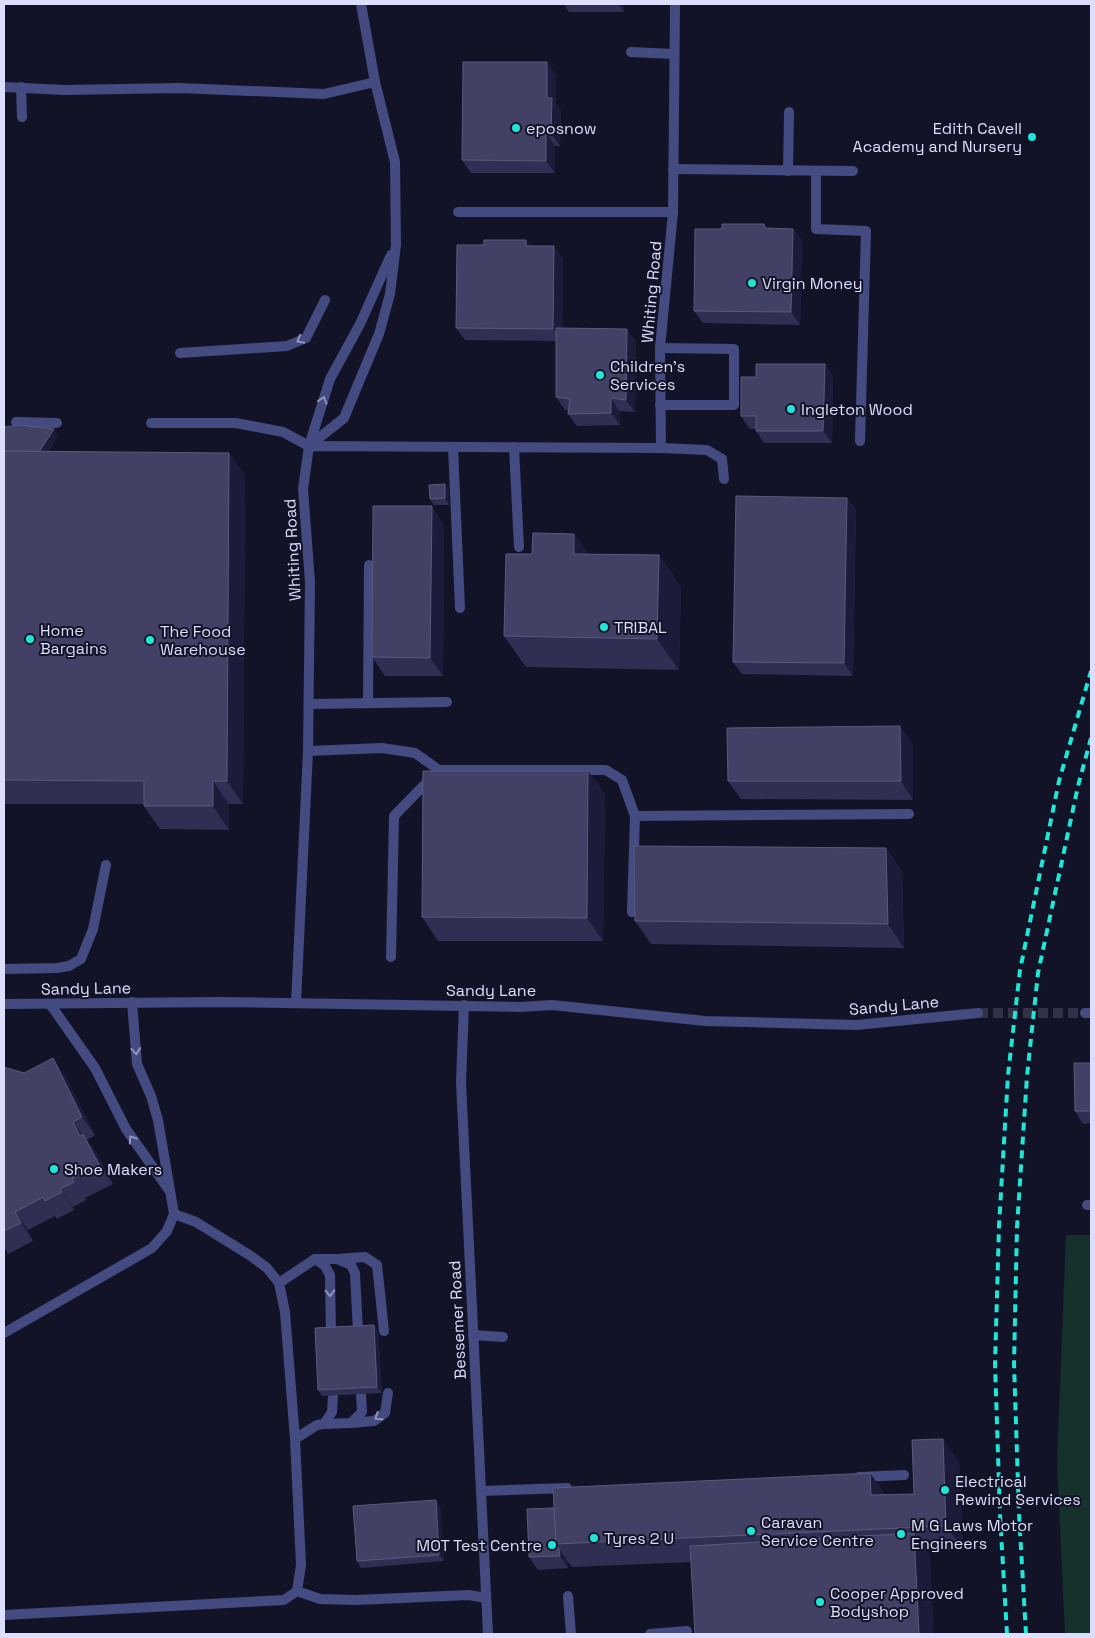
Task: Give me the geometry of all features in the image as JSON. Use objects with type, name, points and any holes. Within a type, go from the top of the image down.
[{"type":"street","points":[[309,446],[344,418],[379,334],[390,294],[396,245],[395,162],[375,82],[361,4]]},
{"type":"street","name":"Whiting Road","points":[[661,448],[660,348],[673,212],[673,54],[675,5]]},
{"type":"street","points":[[631,52],[673,54]]},
{"type":"street","points":[[4,86],[64,90],[179,88],[324,94],[375,82]]},
{"type":"street","points":[[21,87],[22,118]]},
{"type":"street","points":[[788,172],[789,112]]},
{"type":"street","points":[[674,169],[788,172],[853,171]]},
{"type":"street","points":[[816,172],[816,229],[866,231],[860,441]]},
{"type":"street","points":[[458,212],[673,212]]},
{"type":"street","name":"Whiting Road","points":[[296,1003],[310,704],[310,582],[303,489],[309,446],[330,379],[360,324],[396,245]]},
{"type":"street","points":[[180,353],[287,346],[306,338],[325,300]]},
{"type":"street","points":[[660,348],[734,348],[734,405],[660,405]]},
{"type":"street","points":[[16,422],[57,422]]},
{"type":"street","points":[[151,423],[236,423],[283,432],[309,446],[514,446],[707,450],[722,459],[724,478]]},
{"type":"street","points":[[514,446],[519,547]]},
{"type":"street","points":[[453,447],[460,608]]},
{"type":"street","points":[[368,703],[369,565]]},
{"type":"street","points":[[310,704],[447,702]]},
{"type":"street","points":[[308,751],[382,748],[415,753],[438,770],[606,770],[622,780],[635,816],[632,912]]},
{"type":"street","points":[[391,957],[394,816],[438,770]]},
{"type":"street","points":[[635,816],[909,814]]},
{"type":"street","points":[[4,969],[56,968],[69,966],[82,958],[93,929],[106,865]]},
{"type":"street","points":[[4,1333],[152,1248],[168,1231],[174,1214],[171,1193],[158,1120],[151,1096],[137,1064],[132,1002]]},
{"type":"street","name":"Sandy Lane","points":[[4,1004],[132,1002],[520,1007],[552,1005],[705,1021],[856,1025],[978,1013]]},
{"type":"street","points":[[50,1004],[95,1068],[126,1129],[171,1193]]},
{"type":"street","name":"Bessemer Road","points":[[464,1005],[461,1082],[488,1634]]},
{"type":"street","points":[[4,1615],[275,1601],[284,1600],[297,1591],[301,1565],[296,1439],[285,1312],[279,1283],[267,1268],[251,1256],[196,1222],[174,1214]]},
{"type":"street","points":[[279,1283],[315,1259],[365,1258],[377,1265],[384,1331]]},
{"type":"street","points":[[315,1259],[325,1266],[330,1274],[331,1334]]},
{"type":"street","points":[[337,1259],[351,1265],[354,1273],[358,1332]]},
{"type":"street","points":[[473,1335],[503,1337]]},
{"type":"street","points":[[296,1439],[317,1425],[374,1421],[385,1413],[388,1393]]},
{"type":"street","points":[[351,1423],[362,1412],[361,1394]]},
{"type":"street","points":[[324,1424],[332,1412],[333,1396]]},
{"type":"street","points":[[845,1477],[904,1475]]},
{"type":"street","points":[[481,1491],[579,1487]]},
{"type":"street","points":[[297,1591],[320,1599],[356,1600],[469,1595],[486,1598]]},
{"type":"street","points":[[568,1596],[570,1634]]},
{"type":"street","points":[[650,1634],[687,1631]]},
{"type":"green space","points":[[1066,1235],[1091,1235],[1091,1634],[1065,1634],[1057,1463]]},
{"type":"building","name":"eposnow","points":[[463,62],[547,62],[547,98],[552,98],[551,133],[546,133],[546,161],[462,160]]},
{"type":"building","name":"Virgin Money","points":[[722,224],[764,224],[765,228],[793,229],[791,312],[694,311],[695,229],[722,229]]},
{"type":"building","points":[[484,240],[526,240],[526,246],[554,246],[553,329],[456,328],[457,245],[484,245]]},
{"type":"building","name":"Children's Services","points":[[556,328],[627,329],[626,400],[611,398],[611,413],[568,414],[570,399],[556,397]]},
{"type":"building","name":"Ingleton Wood","points":[[756,364],[825,364],[823,431],[756,431],[756,416],[741,416],[741,377],[756,377]]},
{"type":"building","points":[[20,425],[54,429],[39,452],[4,451],[4,427]]},
{"type":"building","name":"The Food Warehouse","points":[[4,451],[229,453],[227,781],[213,781],[213,806],[144,806],[144,781],[4,780]]},
{"type":"building","points":[[445,484],[445,498],[430,499],[429,485]]},
{"type":"building","points":[[736,496],[847,498],[844,663],[733,662]]},
{"type":"building","points":[[373,506],[432,506],[430,658],[372,657]]},
{"type":"building","points":[[533,533],[574,534],[574,554],[659,555],[657,639],[504,636],[506,554],[532,554]]},
{"type":"building","points":[[900,726],[901,781],[728,781],[727,728]]},
{"type":"building","points":[[423,771],[588,771],[587,918],[422,917]]},
{"type":"building","points":[[634,846],[886,848],[888,924],[635,921]]},
{"type":"building","name":"Shoe Makers","points":[[53,1058],[82,1117],[73,1122],[80,1136],[83,1134],[100,1166],[72,1179],[74,1182],[60,1189],[62,1192],[45,1201],[43,1197],[15,1212],[21,1223],[4,1231],[4,1067],[24,1073]]},
{"type":"building","points":[[1074,1063],[1091,1063],[1091,1111],[1075,1111]]},
{"type":"building","points":[[374,1325],[377,1387],[318,1390],[315,1328]]},
{"type":"building","points":[[943,1439],[946,1526],[556,1544],[553,1488],[870,1473],[871,1495],[914,1494],[912,1440]]},
{"type":"building","points":[[436,1500],[439,1555],[357,1561],[353,1506]]},
{"type":"building","points":[[554,1508],[556,1544],[560,1556],[529,1557],[527,1509]]},
{"type":"building","name":"Cooper Approved Bodyshop","points":[[914,1533],[919,1634],[695,1634],[690,1546]]},
{"type":"tunnel","points":[[978,1013],[1085,1013]]},
{"type":"railway","points":[[1007,1634],[1000,1515],[995,1364],[999,1226],[1008,1075],[1020,970],[1059,781],[1091,671]]},
{"type":"railway","points":[[1026,1634],[1019,1514],[1014,1364],[1017,1227],[1027,1076],[1038,973],[1078,786],[1091,738]]},
{"type":"place","name":"eposnow","points":[[516,128]]},
{"type":"place","name":"Edith Cavell Academy and Nursery","points":[[1032,137]]},
{"type":"place","name":"Virgin Money","points":[[752,283]]},
{"type":"place","name":"Children's Services","points":[[600,375]]},
{"type":"place","name":"Ingleton Wood","points":[[791,409]]},
{"type":"place","name":"TRIBAL","points":[[604,627]]},
{"type":"place","name":"Home Bargains","points":[[30,639]]},
{"type":"place","name":"The Food Warehouse","points":[[150,640]]},
{"type":"place","name":"Shoe Makers","points":[[54,1169]]},
{"type":"place","name":"Electrical Rewind Services","points":[[945,1490]]},
{"type":"place","name":"Caravan Service Centre","points":[[751,1531]]},
{"type":"place","name":"M G Laws Motor Engineers","points":[[901,1534]]},
{"type":"place","name":"Tyres 2 U","points":[[594,1538]]},
{"type":"place","name":"MOT Test Centre","points":[[552,1545]]},
{"type":"place","name":"Cooper Approved Bodyshop","points":[[820,1602]]}]
